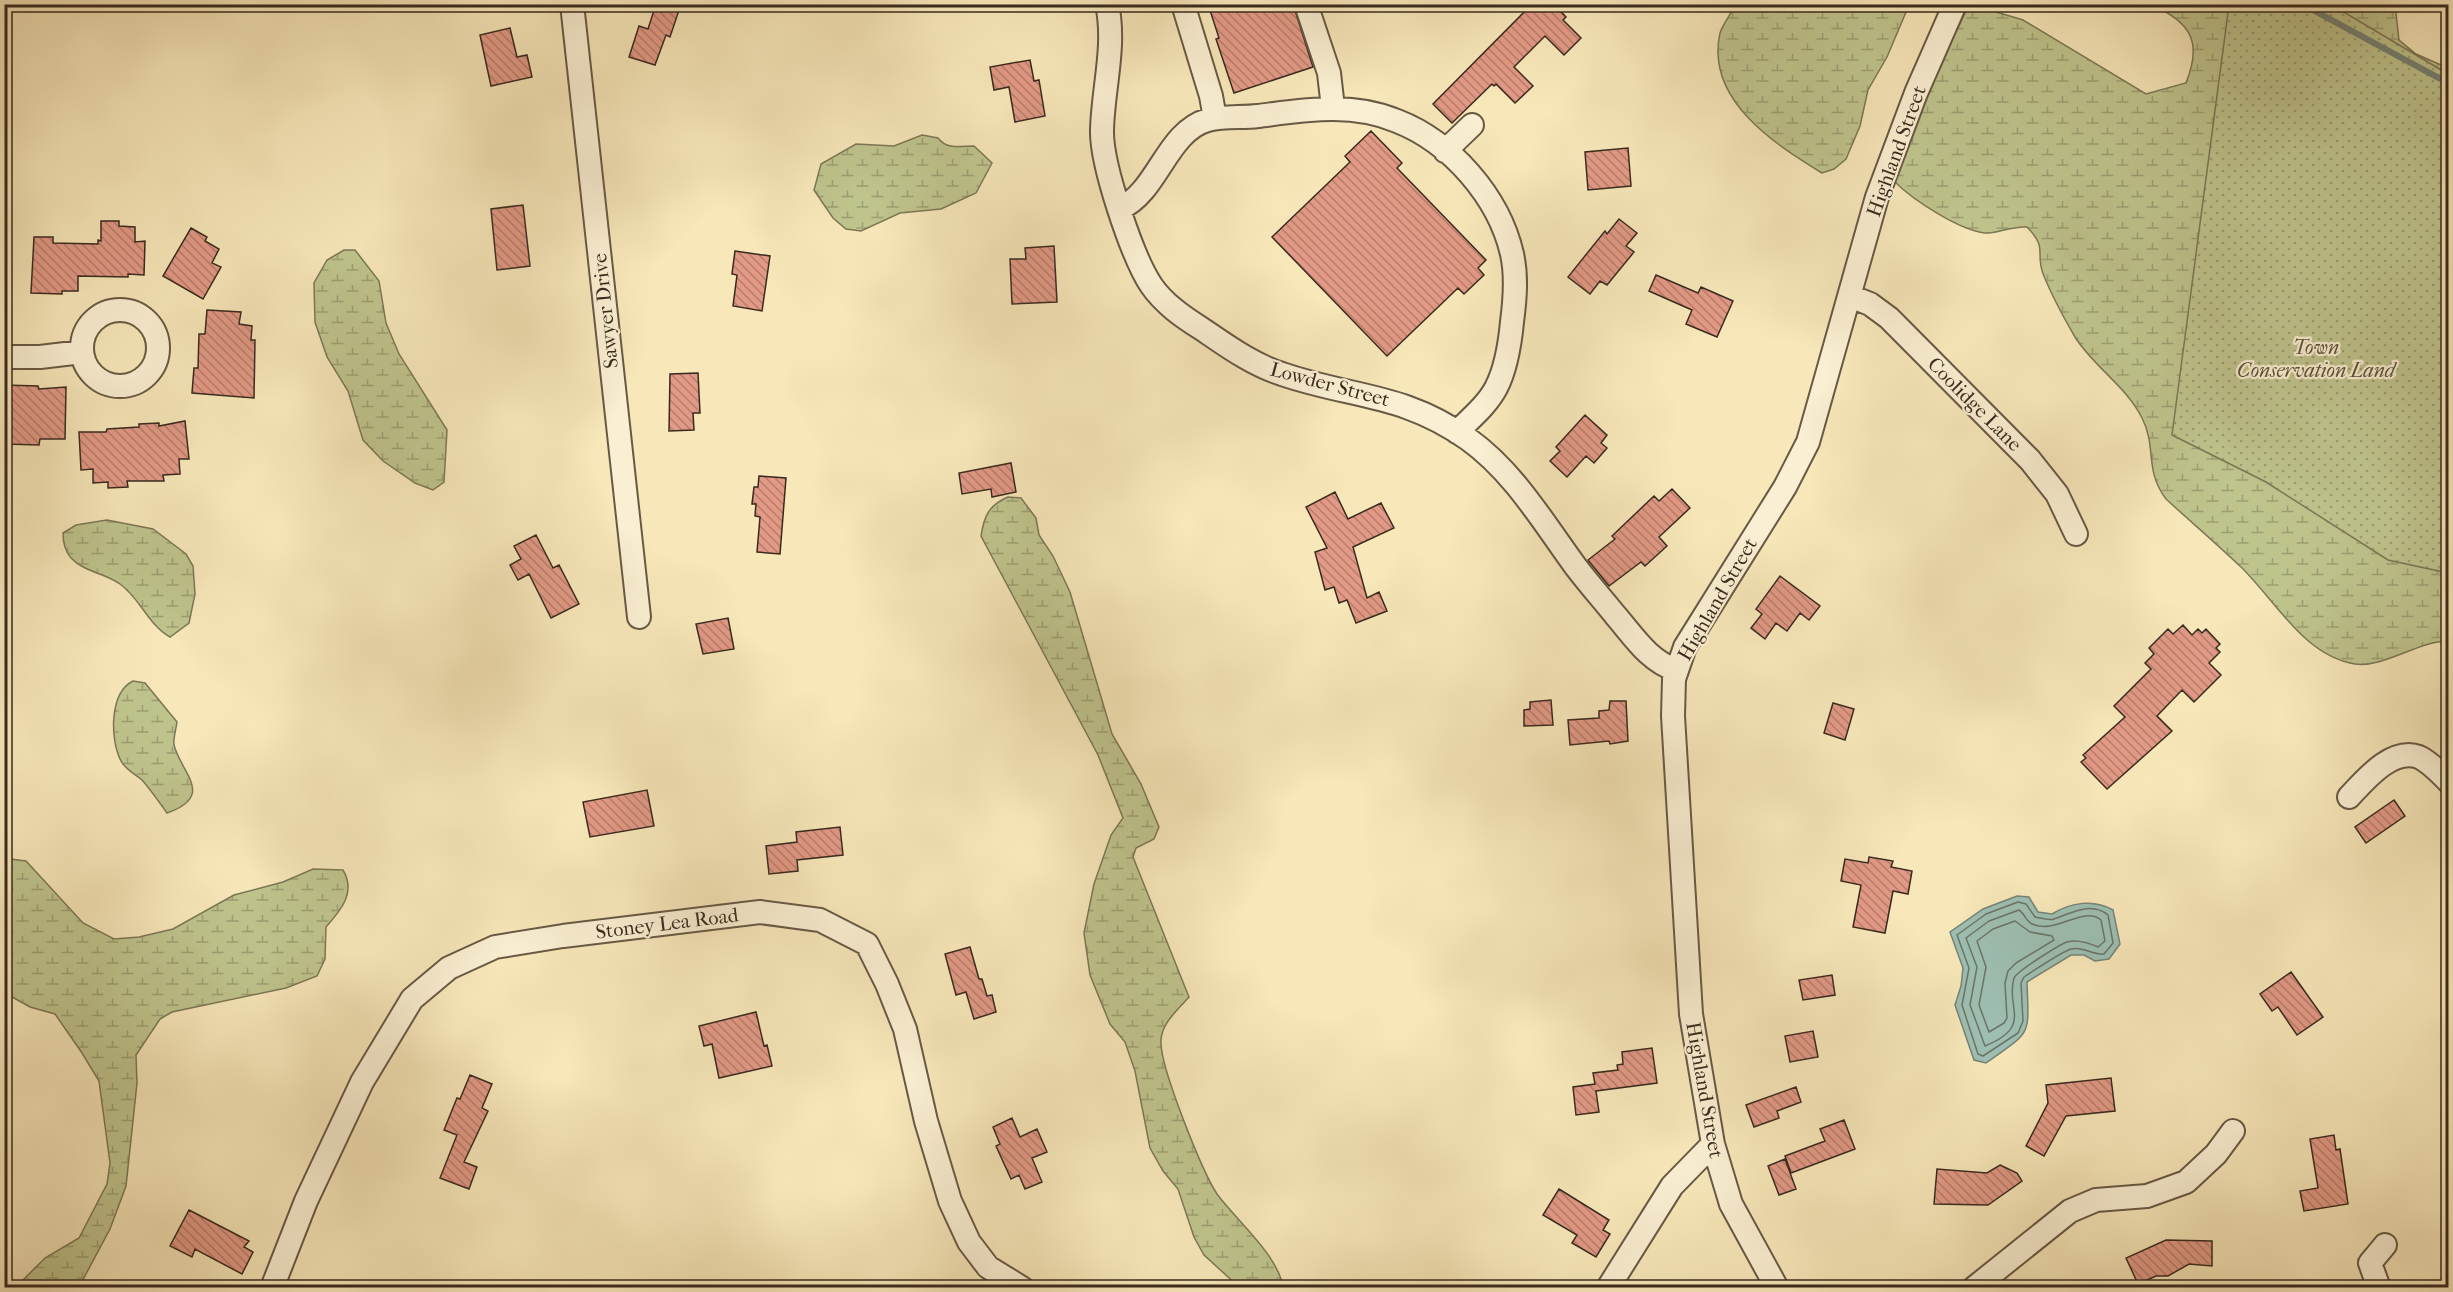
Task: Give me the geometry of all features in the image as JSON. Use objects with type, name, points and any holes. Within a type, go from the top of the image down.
[{"type":"street","name":"Sawyer Drive","points":[[572,4],[639,617]]},
{"type":"street","name":"Lowder Street","points":[[1107,4],[1110,43],[1101,133],[1107,168],[1139,262],[1153,287],[1182,316],[1250,360],[1282,374],[1402,404],[1457,432],[1485,452],[1510,477],[1585,579],[1647,653],[1661,664],[1676,670]]},
{"type":"street","points":[[1183,4],[1211,96],[1215,118]]},
{"type":"street","points":[[1306,4],[1329,73],[1334,108]]},
{"type":"street","name":"Highland Street","points":[[1777,1287],[1731,1204],[1713,1144],[1691,1014],[1673,716],[1676,670],[1692,636],[1801,458],[1822,400],[1884,178],[1923,76],[1955,4]]},
{"type":"street","points":[[1121,208],[1140,195],[1165,158],[1187,133],[1200,123],[1215,118],[1334,108],[1374,114],[1400,121],[1445,151],[1464,169],[1496,210],[1506,235],[1515,269],[1510,341],[1497,387],[1484,405],[1457,432]]},
{"type":"street","points":[[1445,151],[1472,125]]},
{"type":"street","name":"Coolidge Lane","points":[[1850,296],[1870,304],[1889,318],[2030,460],[2057,494],[2076,534]]},
{"type":"street","points":[[4,357],[40,357],[82,352]]},
{"type":"street","points":[[2349,797],[2389,761],[2405,755],[2418,757],[2428,762],[2448,781]]},
{"type":"street","name":"Stoney Lea Road","points":[[272,1287],[306,1201],[362,1082],[412,999],[449,968],[495,947],[760,912],[819,920],[867,944],[887,984],[904,1029],[926,1121],[950,1201],[969,1242],[988,1267],[1022,1287]]},
{"type":"street","points":[[1974,1287],[2070,1211],[2096,1200],[2147,1196],[2186,1182],[2216,1154],[2234,1131]]},
{"type":"street","points":[[1608,1287],[1672,1186],[1713,1144]]},
{"type":"street","points":[[2379,1287],[2370,1263],[2385,1245]]},
{"type":"green space","points":[[1735,5],[1909,5],[1887,57],[1868,90],[1860,126],[1846,159],[1834,169],[1822,173],[1784,148],[1765,134],[1733,99],[1723,79],[1718,57],[1720,33]]},
{"type":"green space","points":[[2152,5],[2395,5],[2399,40],[2416,54],[2448,68],[2448,641],[2425,645],[2378,662],[2355,664],[2337,659],[2320,650],[2305,638],[2241,567],[2166,499],[2155,478],[2149,439],[2142,418],[2128,396],[2082,348],[2075,337],[2044,276],[2038,241],[2034,234],[2027,227],[1989,233],[1974,231],[1937,213],[1895,182],[1924,98],[1967,9],[1993,11],[2023,20],[2146,94],[2186,83],[2193,55],[2193,44],[2184,26],[2176,18]]},
{"type":"green space","name":"Town Conservation Land","points":[[2229,5],[2332,5],[2448,74],[2448,573],[2388,560],[2266,482],[2172,435]]},
{"type":"green space","points":[[922,135],[938,138],[950,146],[974,146],[992,163],[976,193],[941,209],[900,213],[861,231],[846,229],[833,218],[814,190],[821,164],[856,144],[894,146]]},
{"type":"green space","points":[[344,250],[355,250],[379,281],[386,323],[399,354],[447,430],[444,482],[433,490],[415,483],[383,461],[363,440],[348,391],[327,357],[315,322],[314,283],[327,260]]},
{"type":"green space","points":[[1008,497],[1021,498],[1036,518],[1039,535],[1053,556],[1070,592],[1112,734],[1141,784],[1159,827],[1154,839],[1136,848],[1133,857],[1189,997],[1170,1018],[1161,1036],[1163,1056],[1175,1096],[1210,1182],[1225,1204],[1265,1250],[1280,1275],[1283,1287],[1239,1287],[1204,1255],[1194,1237],[1178,1189],[1163,1171],[1150,1148],[1135,1071],[1125,1042],[1110,1024],[1090,975],[1084,933],[1094,884],[1111,835],[1123,818],[1098,755],[981,536],[988,512]]},
{"type":"green space","points":[[107,520],[153,529],[186,554],[193,566],[195,594],[189,623],[170,637],[156,626],[120,584],[76,563],[67,552],[63,533],[76,525]]},
{"type":"green space","points":[[133,681],[145,683],[177,722],[174,745],[192,783],[193,791],[190,799],[182,806],[167,813],[142,780],[123,764],[117,752],[114,730],[116,706],[125,687]]},
{"type":"green space","points":[[10,859],[26,861],[83,923],[114,939],[139,937],[173,929],[234,895],[283,882],[313,869],[343,870],[347,878],[348,893],[342,907],[326,927],[325,959],[317,976],[286,988],[172,1012],[160,1019],[136,1055],[137,1083],[126,1186],[110,1229],[79,1287],[16,1287],[45,1258],[79,1238],[107,1184],[110,1163],[99,1081],[82,1053],[55,1014],[30,1007],[5,993],[4,861]]},
{"type":"water","points":[[2017,896],[2029,897],[2038,912],[2052,914],[2082,903],[2098,904],[2113,910],[2120,944],[2109,959],[2095,961],[2084,955],[2071,955],[2027,982],[2028,1014],[2024,1031],[2020,1038],[1986,1063],[1974,1060],[1955,1005],[1961,986],[1963,968],[1950,932],[1983,909]]},
{"type":"building","points":[[656,4],[681,4],[670,37],[666,35],[655,65],[629,57],[639,26],[648,29]]},
{"type":"building","points":[[1208,4],[1293,4],[1313,67],[1234,93],[1216,39],[1219,38]]},
{"type":"building","points":[[1532,4],[1554,4],[1566,17],[1563,20],[1581,38],[1564,55],[1545,36],[1514,67],[1533,86],[1515,103],[1496,84],[1494,86],[1492,84],[1452,123],[1433,104]]},
{"type":"building","points":[[510,28],[517,57],[527,55],[532,77],[491,86],[480,35]]},
{"type":"building","points":[[1030,60],[1034,81],[1039,80],[1045,116],[1015,122],[1009,87],[994,90],[990,67]]},
{"type":"building","points":[[1371,131],[1402,163],[1397,168],[1486,260],[1478,268],[1484,275],[1464,294],[1458,288],[1387,356],[1272,237],[1350,162],[1345,156]]},
{"type":"building","points":[[1628,148],[1631,186],[1588,190],[1585,152]]},
{"type":"building","points":[[523,205],[530,266],[497,270],[491,209]]},
{"type":"building","points":[[1619,219],[1637,233],[1626,246],[1634,252],[1607,285],[1600,281],[1590,294],[1568,277],[1605,231],[1607,234]]},
{"type":"building","points":[[101,221],[119,221],[119,226],[135,227],[135,242],[145,241],[144,275],[78,276],[78,291],[62,291],[62,294],[31,293],[34,237],[53,237],[53,243],[98,244],[98,240],[101,241]]},
{"type":"building","points":[[191,228],[207,237],[205,241],[219,249],[212,263],[221,267],[203,299],[163,276]]},
{"type":"building","points":[[1054,246],[1057,302],[1012,304],[1010,259],[1026,259],[1025,248]]},
{"type":"building","points":[[735,251],[770,256],[762,311],[733,306],[737,275],[732,274]]},
{"type":"building","points":[[1656,275],[1698,293],[1701,287],[1733,301],[1717,337],[1686,324],[1692,310],[1649,291]]},
{"type":"building","points":[[207,310],[241,312],[239,324],[252,326],[251,340],[255,340],[254,398],[192,393],[194,368],[198,368],[199,334],[205,334]]},
{"type":"building","points":[[698,373],[700,413],[693,413],[694,430],[669,431],[670,374]]},
{"type":"building","points":[[4,385],[38,386],[39,389],[66,387],[65,439],[40,439],[39,445],[4,444]]},
{"type":"building","points":[[1585,415],[1607,435],[1601,443],[1607,448],[1594,463],[1586,456],[1567,477],[1550,461],[1560,451],[1556,447]]},
{"type":"building","points":[[185,421],[189,459],[179,459],[180,474],[163,475],[164,481],[127,481],[128,487],[108,488],[108,482],[93,483],[93,469],[81,470],[79,432],[106,432],[107,429],[139,427],[139,424],[159,423],[159,426]]},
{"type":"building","points":[[1011,463],[1016,492],[992,497],[991,489],[962,494],[959,473]]},
{"type":"building","points":[[759,476],[786,478],[780,554],[757,552],[760,517],[755,516],[756,504],[752,504],[754,487],[758,487]]},
{"type":"building","points":[[1672,489],[1690,508],[1659,537],[1667,546],[1645,566],[1641,562],[1609,586],[1588,560],[1615,539],[1612,536],[1654,496],[1659,501]]},
{"type":"building","points":[[1335,492],[1348,519],[1381,503],[1394,528],[1353,547],[1367,598],[1379,592],[1387,611],[1356,623],[1347,600],[1339,603],[1334,587],[1325,590],[1315,552],[1327,548],[1306,507]]},
{"type":"building","points":[[536,535],[553,568],[559,565],[579,604],[551,618],[529,574],[518,580],[510,565],[521,559],[514,546]]},
{"type":"building","points":[[1780,576],[1820,606],[1809,620],[1800,613],[1787,631],[1776,623],[1765,639],[1751,628],[1762,614],[1756,609]]},
{"type":"building","points":[[728,618],[734,649],[703,654],[696,624]]},
{"type":"building","points":[[2183,625],[2192,635],[2198,629],[2202,633],[2206,629],[2220,644],[2216,648],[2220,652],[2209,663],[2221,675],[2194,702],[2182,690],[2157,716],[2172,731],[2107,789],[2081,762],[2086,758],[2083,755],[2125,717],[2114,706],[2151,669],[2145,663],[2154,654],[2149,648],[2168,629],[2173,634]]},
{"type":"building","points":[[1551,700],[1553,725],[1524,726],[1524,710],[1530,709],[1530,702]]},
{"type":"building","points":[[1610,701],[1626,701],[1628,741],[1570,745],[1568,720],[1599,718],[1599,711],[1609,710]]},
{"type":"building","points":[[1833,703],[1854,709],[1845,740],[1824,733]]},
{"type":"building","points":[[647,790],[654,826],[590,837],[583,802]]},
{"type":"building","points":[[2394,800],[2405,816],[2366,843],[2355,827]]},
{"type":"building","points":[[840,827],[843,855],[797,860],[798,871],[769,874],[766,846],[797,842],[796,832]]},
{"type":"building","points":[[1869,857],[1893,861],[1891,867],[1912,871],[1908,894],[1893,891],[1885,933],[1853,927],[1861,885],[1841,881],[1845,859],[1868,863]]},
{"type":"building","points":[[970,947],[979,979],[982,979],[987,996],[992,995],[996,1012],[974,1019],[966,992],[956,995],[945,954]]},
{"type":"building","points":[[2291,972],[2323,1017],[2297,1035],[2278,1007],[2272,1011],[2260,994]]},
{"type":"building","points":[[1832,975],[1835,995],[1803,1000],[1799,980]]},
{"type":"building","points":[[756,1012],[764,1046],[767,1045],[772,1066],[719,1078],[712,1044],[704,1046],[699,1026]]},
{"type":"building","points":[[1813,1031],[1818,1057],[1790,1062],[1785,1036]]},
{"type":"building","points":[[1652,1048],[1657,1083],[1596,1091],[1599,1112],[1576,1115],[1573,1087],[1595,1084],[1593,1073],[1618,1070],[1617,1065],[1623,1064],[1622,1052]]},
{"type":"building","points":[[470,1075],[492,1084],[482,1108],[488,1111],[464,1162],[477,1167],[469,1189],[440,1178],[457,1135],[444,1130],[457,1098],[460,1099]]},
{"type":"building","points":[[2111,1078],[2115,1111],[2066,1116],[2044,1156],[2026,1146],[2048,1103],[2046,1085]]},
{"type":"building","points":[[1796,1087],[1801,1102],[1777,1111],[1779,1118],[1754,1127],[1746,1105]]},
{"type":"building","points":[[1012,1118],[1020,1137],[1037,1129],[1047,1152],[1032,1158],[1042,1182],[1025,1189],[1019,1175],[1011,1179],[996,1146],[1000,1144],[993,1127]]},
{"type":"building","points":[[1844,1120],[1855,1149],[1791,1173],[1785,1156],[1825,1141],[1820,1129]]},
{"type":"building","points":[[2334,1135],[2336,1150],[2340,1149],[2348,1204],[2304,1211],[2300,1191],[2318,1188],[2310,1139]]},
{"type":"building","points":[[1785,1159],[1796,1189],[1779,1195],[1768,1166]]},
{"type":"building","points":[[2000,1165],[2017,1173],[2022,1181],[1988,1205],[1934,1204],[1937,1169],[1987,1173]]},
{"type":"building","points":[[1559,1189],[1609,1220],[1603,1230],[1610,1234],[1596,1257],[1572,1243],[1577,1235],[1543,1215]]},
{"type":"building","points":[[189,1210],[249,1241],[244,1247],[253,1252],[242,1274],[195,1249],[192,1257],[170,1246]]},
{"type":"building","points":[[2166,1240],[2212,1241],[2212,1266],[2189,1264],[2168,1276],[2156,1276],[2138,1284],[2126,1258]]},
{"type":"waterway","points":[[2302,4],[2448,83]]}]
